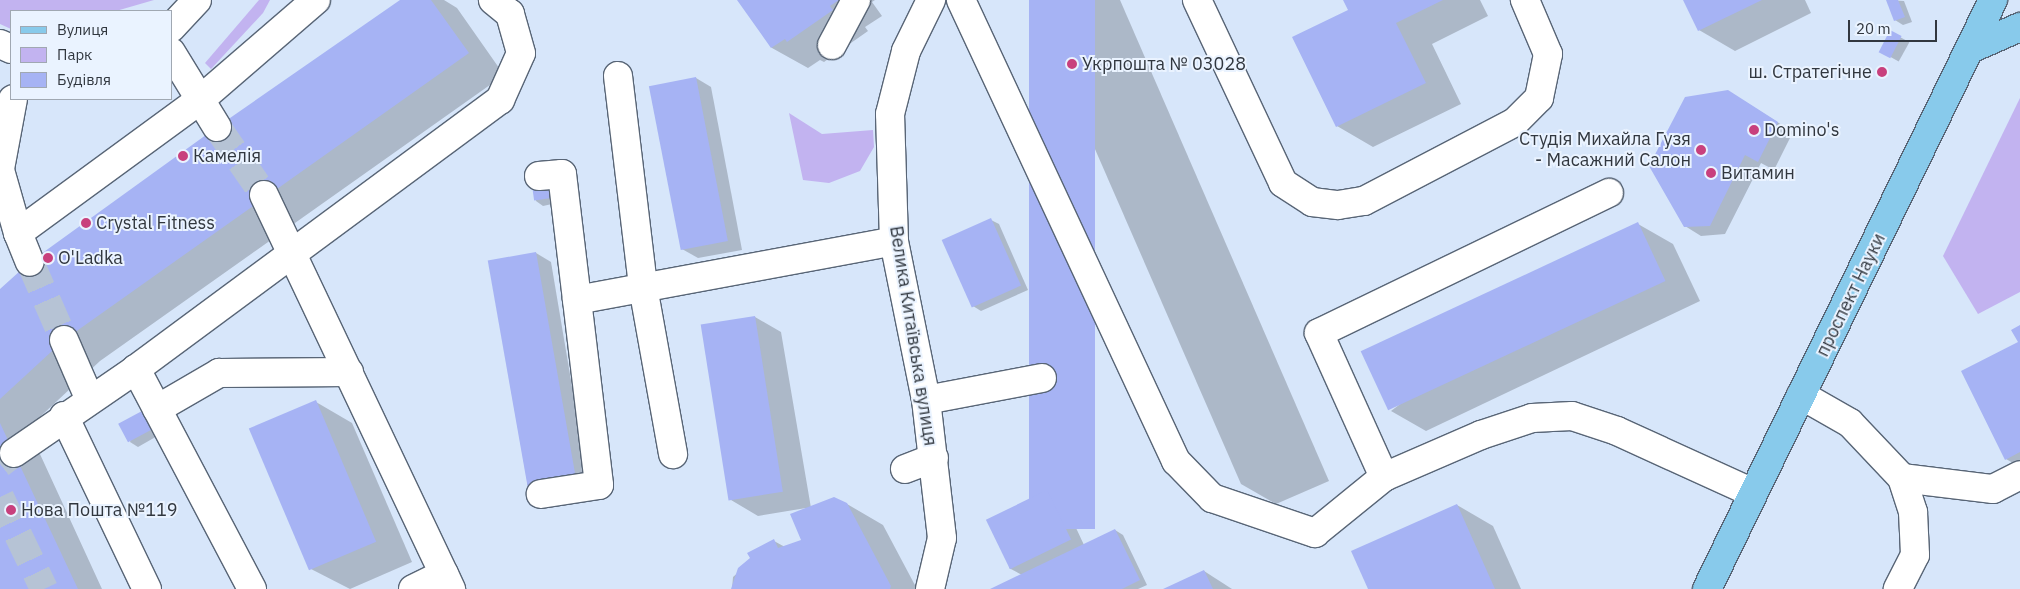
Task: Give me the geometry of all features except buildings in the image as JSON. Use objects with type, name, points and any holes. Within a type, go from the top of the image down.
[{"type":"main road","name":"проспект Науки","points":[[1707,589],[1993,0]]},
{"type":"main road","points":[[1970,49],[2020,27]]},
{"type":"street","points":[[172,27],[197,0]]},
{"type":"street","points":[[18,233],[200,100],[316,0]]},
{"type":"street","points":[[14,453],[64,416],[136,369],[500,100],[521,53],[510,14],[493,0]]},
{"type":"street","points":[[832,45],[856,0]]},
{"type":"street","name":"Велика Китаївська вулиця","points":[[930,589],[942,538],[926,400],[894,242],[890,114],[906,50],[931,0]]},
{"type":"street","points":[[961,0],[1176,461],[1212,498],[1315,534],[1384,477],[1481,435],[1532,418],[1572,416],[1616,431],[1753,493]]},
{"type":"street","points":[[1198,0],[1283,184],[1312,202],[1338,205],[1364,201],[1516,122],[1539,98],[1548,54],[1525,0]]},
{"type":"street","points":[[172,54],[217,127]]},
{"type":"street","points":[[618,76],[643,286],[673,454]]},
{"type":"street","points":[[13,100],[0,170],[18,233],[30,262]]},
{"type":"street","points":[[539,176],[562,174],[599,485],[541,494]]},
{"type":"street","points":[[1384,477],[1319,333],[1609,193]]},
{"type":"street","points":[[264,195],[294,254],[448,582],[413,589]]},
{"type":"street","points":[[578,300],[643,286],[894,242]]},
{"type":"street","points":[[64,340],[90,400]]},
{"type":"street","points":[[136,369],[252,589]]},
{"type":"street","points":[[158,409],[219,373],[349,372]]},
{"type":"street","points":[[926,400],[1042,378]]},
{"type":"street","points":[[1801,395],[1850,423],[1902,478],[1914,512],[1915,555],[1898,589]]},
{"type":"street","points":[[64,416],[147,589]]},
{"type":"street","points":[[905,469],[934,458]]},
{"type":"street","points":[[1902,478],[1993,489],[2020,474]]},
{"type":"green space","points":[[0,0],[154,0],[119,10],[10,10],[10,29],[0,24]]},
{"type":"green space","points":[[259,0],[270,0],[263,13],[211,69],[205,63]]},
{"type":"green space","points":[[2020,98],[2020,292],[1978,314],[1943,256]]},
{"type":"green space","points":[[789,113],[822,134],[873,130],[874,147],[860,171],[829,183],[803,180]]},
{"type":"tunnel","points":[[217,127],[264,195]]},
{"type":"tunnel","points":[[30,262],[64,340]]},
{"type":"tunnel","points":[[0,464],[14,453]]},
{"type":"tunnel","points":[[0,497],[44,589]]},
{"type":"place","name":"Укрпошта № 03028","points":[[1072,64]]},
{"type":"place","name":"ш. Стратегічне","points":[[1882,72]]},
{"type":"place","name":"Domino's","points":[[1754,130]]},
{"type":"place","name":"Студія Михайла Гузя - Масажний Салон","points":[[1701,150]]},
{"type":"place","name":"Камелія","points":[[183,156]]},
{"type":"place","name":"Витамин","points":[[1711,173]]},
{"type":"place","name":"Crystal Fitness","points":[[86,223]]},
{"type":"place","name":"O'Ladka","points":[[48,258]]},
{"type":"place","name":"Нова Пошта №119","points":[[11,510]]}]
